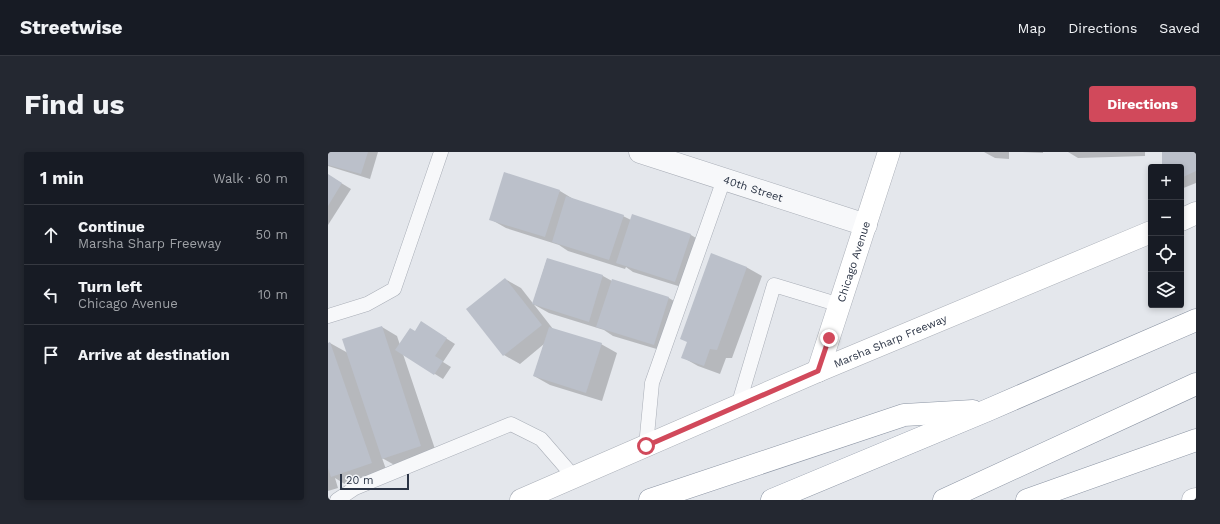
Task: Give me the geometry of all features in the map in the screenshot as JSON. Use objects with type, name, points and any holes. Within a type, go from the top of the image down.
[{"type":"main road","name":"Chicago Avenue","points":[[818,371],[889,152]]},
{"type":"main road","points":[[1184,219],[1196,213]]},
{"type":"main road","name":"Marsha Sharp Freeway","points":[[521,500],[818,371],[1148,233]]},
{"type":"main road","points":[[772,500],[988,410],[1196,320]]},
{"type":"main road","points":[[944,500],[1196,384]]},
{"type":"main road","points":[[650,500],[904,415],[988,410]]},
{"type":"main road","points":[[1027,500],[1196,440]]},
{"type":"street","name":"40th Street","points":[[640,152],[866,225]]},
{"type":"lane","points":[[328,316],[367,304],[394,289],[441,152]]},
{"type":"lane","points":[[646,446],[652,383],[724,179]]},
{"type":"lane","points":[[738,406],[774,285],[840,305]]},
{"type":"lane","points":[[337,500],[356,488],[510,424],[541,439],[574,477]]},
{"type":"building","points":[[328,152],[368,152],[361,174],[328,165]]},
{"type":"building","points":[[1162,152],[1196,152],[1196,171],[1184,177],[1184,164],[1162,164]]},
{"type":"building","points":[[504,172],[560,190],[545,237],[489,220]]},
{"type":"building","points":[[328,174],[342,183],[328,206]]},
{"type":"building","points":[[566,196],[624,215],[609,260],[552,242]]},
{"type":"building","points":[[632,214],[691,234],[675,282],[616,263]]},
{"type":"building","points":[[711,253],[747,267],[717,350],[710,349],[704,366],[681,358],[687,342],[680,339]]},
{"type":"building","points":[[547,258],[603,275],[589,322],[532,304]]},
{"type":"building","points":[[505,278],[542,325],[503,356],[466,309]]},
{"type":"building","points":[[612,279],[669,297],[654,345],[596,327]]},
{"type":"building","points":[[421,321],[447,338],[435,356],[443,361],[434,375],[395,350],[410,328],[415,331]]},
{"type":"building","points":[[382,326],[421,446],[382,459],[342,339]]},
{"type":"building","points":[[549,327],[602,343],[586,393],[533,376]]},
{"type":"building","points":[[330,342],[372,463],[331,477],[328,468],[328,343]]},
{"type":"route","points":[[646,446],[818,371],[829,338]]}]
